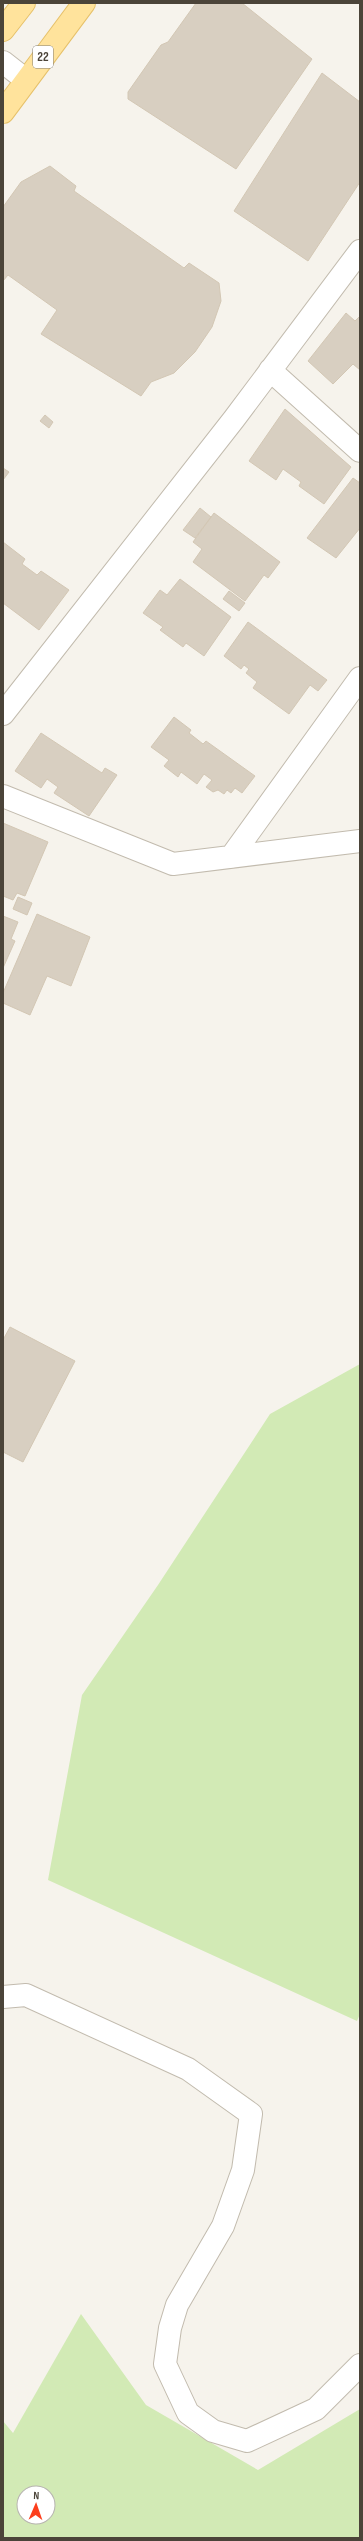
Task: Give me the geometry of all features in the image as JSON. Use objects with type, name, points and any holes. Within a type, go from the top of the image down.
[{"type":"main road","points":[[3,30],[24,3]]},
{"type":"main road","name":"22","points":[[3,112],[84,3]]},
{"type":"street","points":[[3,62],[26,80]]},
{"type":"street","points":[[3,714],[270,370],[360,251]]},
{"type":"street","points":[[270,370],[360,451]]},
{"type":"street","points":[[231,857],[360,678]]},
{"type":"street","points":[[3,796],[173,864],[360,841]]},
{"type":"street","points":[[3,1997],[26,1995],[188,2069],[251,2114],[242,2170],[223,2226],[177,2305],[170,2328],[165,2364],[188,2413],[213,2431],[247,2441],[316,2408],[360,2365]]},
{"type":"green space","points":[[360,1364],[360,2014],[357,2021],[48,1880],[82,1695],[158,1585],[270,1414]]},
{"type":"green space","points":[[81,2314],[146,2405],[258,2470],[360,2409],[360,2538],[3,2538],[3,2421],[13,2433]]},
{"type":"building","points":[[196,3],[242,3],[312,59],[236,169],[128,99],[128,92],[161,45],[168,42]]},
{"type":"building","points":[[322,73],[360,102],[360,182],[308,261],[234,211]]},
{"type":"building","points":[[50,166],[76,186],[74,191],[184,268],[189,263],[219,283],[221,301],[212,327],[195,352],[174,373],[151,382],[141,396],[41,334],[57,310],[8,275],[3,281],[3,207],[21,182]]},
{"type":"building","points":[[346,313],[355,321],[360,316],[360,370],[353,364],[333,384],[308,361]]},
{"type":"building","points":[[285,409],[351,467],[324,504],[299,486],[301,482],[283,469],[276,480],[249,461]]},
{"type":"building","points":[[45,415],[53,422],[49,428],[40,421]]},
{"type":"building","points":[[3,468],[9,472],[3,480]]},
{"type":"building","points":[[353,478],[360,483],[360,528],[336,558],[307,538]]},
{"type":"building","points":[[200,508],[211,517],[195,538],[183,530]]},
{"type":"building","points":[[214,513],[280,562],[268,578],[264,575],[245,601],[193,562],[202,549],[193,542]]},
{"type":"building","points":[[3,542],[25,559],[22,564],[37,575],[41,571],[69,590],[39,630],[3,603]]},
{"type":"building","points":[[180,579],[231,617],[204,656],[186,643],[183,647],[160,630],[163,627],[143,613],[160,590],[167,595]]},
{"type":"building","points":[[229,591],[245,603],[239,611],[223,599]]},
{"type":"building","points":[[248,622],[327,680],[318,691],[310,685],[289,714],[253,688],[257,682],[246,673],[249,669],[244,665],[241,669],[224,656]]},
{"type":"building","points":[[174,717],[191,730],[189,733],[203,744],[206,741],[255,776],[242,793],[235,788],[231,793],[227,790],[224,794],[218,790],[213,792],[206,787],[212,780],[204,774],[197,784],[181,772],[178,777],[164,766],[169,760],[151,747]]},
{"type":"building","points":[[41,733],[102,773],[105,768],[117,775],[89,816],[54,793],[58,787],[47,779],[41,788],[15,771]]},
{"type":"building","points":[[3,823],[48,842],[25,896],[17,893],[13,900],[3,896]]},
{"type":"building","points":[[18,897],[32,903],[27,915],[13,909]]},
{"type":"building","points":[[37,914],[90,937],[71,986],[47,976],[30,1015],[3,1003],[3,993]]},
{"type":"building","points":[[3,916],[18,922],[11,939],[15,941],[3,968]]},
{"type":"building","points":[[10,1327],[75,1361],[23,1462],[3,1452],[3,1340]]}]
